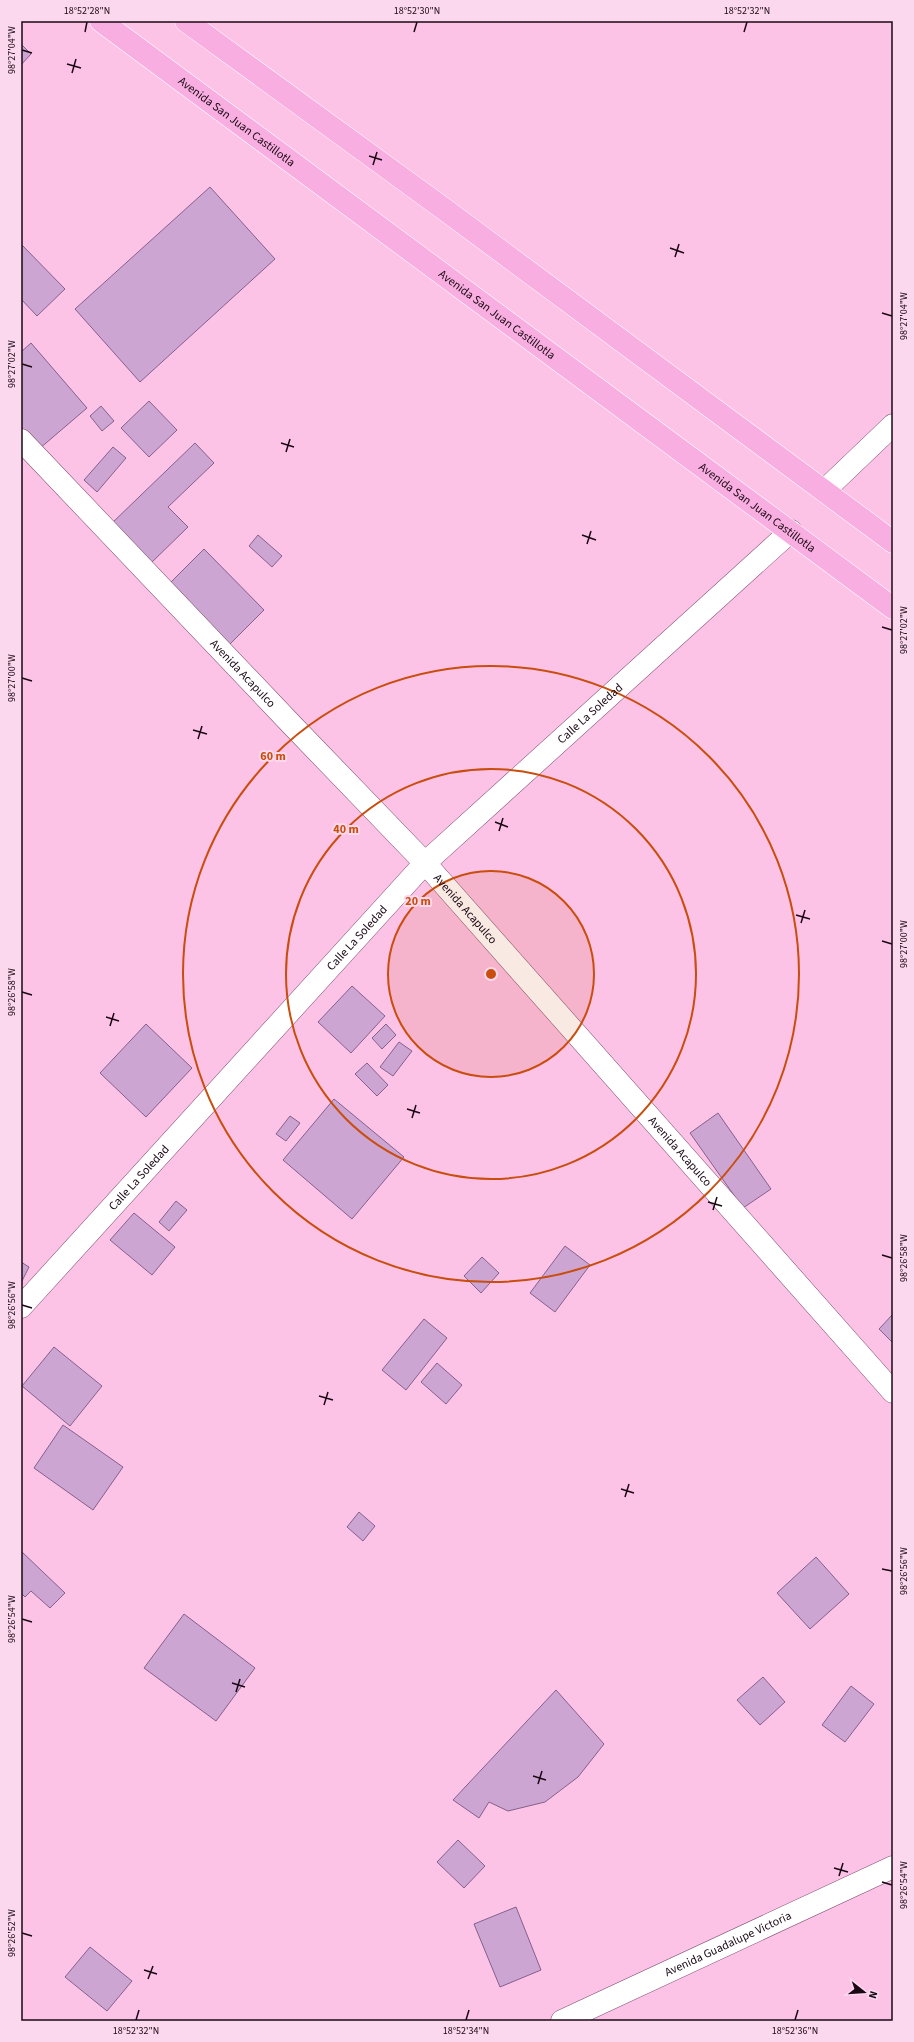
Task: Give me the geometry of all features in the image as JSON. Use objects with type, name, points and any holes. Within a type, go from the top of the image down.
[{"type":"main road","name":"Avenida San Juan Castillotla","points":[[100,21],[791,531],[893,608]]},
{"type":"main road","points":[[186,21],[444,209],[825,490],[893,542]]},
{"type":"street","points":[[825,490],[893,425]]},
{"type":"street","name":"Avenida Acapulco","points":[[21,440],[425,863],[893,1392]]},
{"type":"street","name":"Calle La Soledad","points":[[21,1307],[425,863],[791,531]]},
{"type":"street","name":"Avenida Guadalupe Victoria","points":[[562,2021],[893,1867]]},
{"type":"building","points":[[21,44],[31,54],[21,65]]},
{"type":"building","points":[[210,187],[275,259],[140,382],[75,309]]},
{"type":"building","points":[[21,244],[65,289],[37,316],[21,299]]},
{"type":"building","points":[[31,343],[87,408],[39,449],[21,428],[21,352]]},
{"type":"building","points":[[149,401],[177,430],[149,457],[121,428]]},
{"type":"building","points":[[101,406],[114,421],[102,431],[90,416]]},
{"type":"building","points":[[195,443],[214,463],[168,507],[188,527],[150,564],[111,524]]},
{"type":"building","points":[[113,447],[126,458],[97,492],[84,480]]},
{"type":"building","points":[[258,535],[282,556],[272,567],[249,546]]},
{"type":"building","points":[[204,549],[264,610],[228,646],[168,585]]},
{"type":"building","points":[[352,986],[385,1016],[351,1053],[318,1022]]},
{"type":"building","points":[[146,1024],[192,1068],[146,1117],[100,1073]]},
{"type":"building","points":[[386,1024],[396,1035],[382,1049],[372,1038]]},
{"type":"building","points":[[399,1042],[412,1051],[393,1076],[380,1067]]},
{"type":"building","points":[[367,1063],[388,1085],[377,1096],[355,1074]]},
{"type":"building","points":[[334,1099],[404,1157],[352,1219],[283,1160]]},
{"type":"building","points":[[718,1113],[771,1189],[743,1208],[690,1133]]},
{"type":"building","points":[[290,1116],[300,1123],[286,1141],[276,1134]]},
{"type":"building","points":[[176,1201],[187,1210],[169,1231],[159,1222]]},
{"type":"building","points":[[134,1213],[175,1247],[152,1275],[110,1240]]},
{"type":"building","points":[[565,1246],[590,1265],[555,1312],[530,1293]]},
{"type":"building","points":[[482,1257],[499,1273],[481,1293],[464,1276]]},
{"type":"building","points":[[21,1262],[29,1267],[22,1281],[21,1281]]},
{"type":"building","points":[[893,1314],[893,1343],[879,1329]]},
{"type":"building","points":[[424,1319],[447,1338],[406,1390],[382,1370]]},
{"type":"building","points":[[54,1347],[102,1386],[70,1426],[22,1386]]},
{"type":"building","points":[[437,1363],[462,1385],[446,1404],[421,1382]]},
{"type":"building","points":[[63,1425],[123,1467],[93,1510],[34,1468]]},
{"type":"building","points":[[359,1512],[375,1526],[363,1541],[347,1527]]},
{"type":"building","points":[[21,1551],[65,1593],[50,1608],[31,1591],[25,1597],[21,1593]]},
{"type":"building","points":[[816,1557],[849,1594],[810,1629],[777,1593]]},
{"type":"building","points":[[184,1614],[255,1668],[216,1721],[144,1668]]},
{"type":"building","points":[[763,1677],[785,1702],[760,1725],[737,1700]]},
{"type":"building","points":[[851,1686],[874,1704],[845,1742],[822,1725]]},
{"type":"building","points":[[556,1690],[604,1744],[578,1777],[545,1802],[508,1811],[489,1802],[479,1818],[453,1800]]},
{"type":"building","points":[[458,1840],[485,1866],[464,1888],[437,1862]]},
{"type":"building","points":[[516,1907],[541,1970],[500,1987],[474,1924]]},
{"type":"building","points":[[90,1947],[132,1981],[107,2011],[65,1977]]}]
